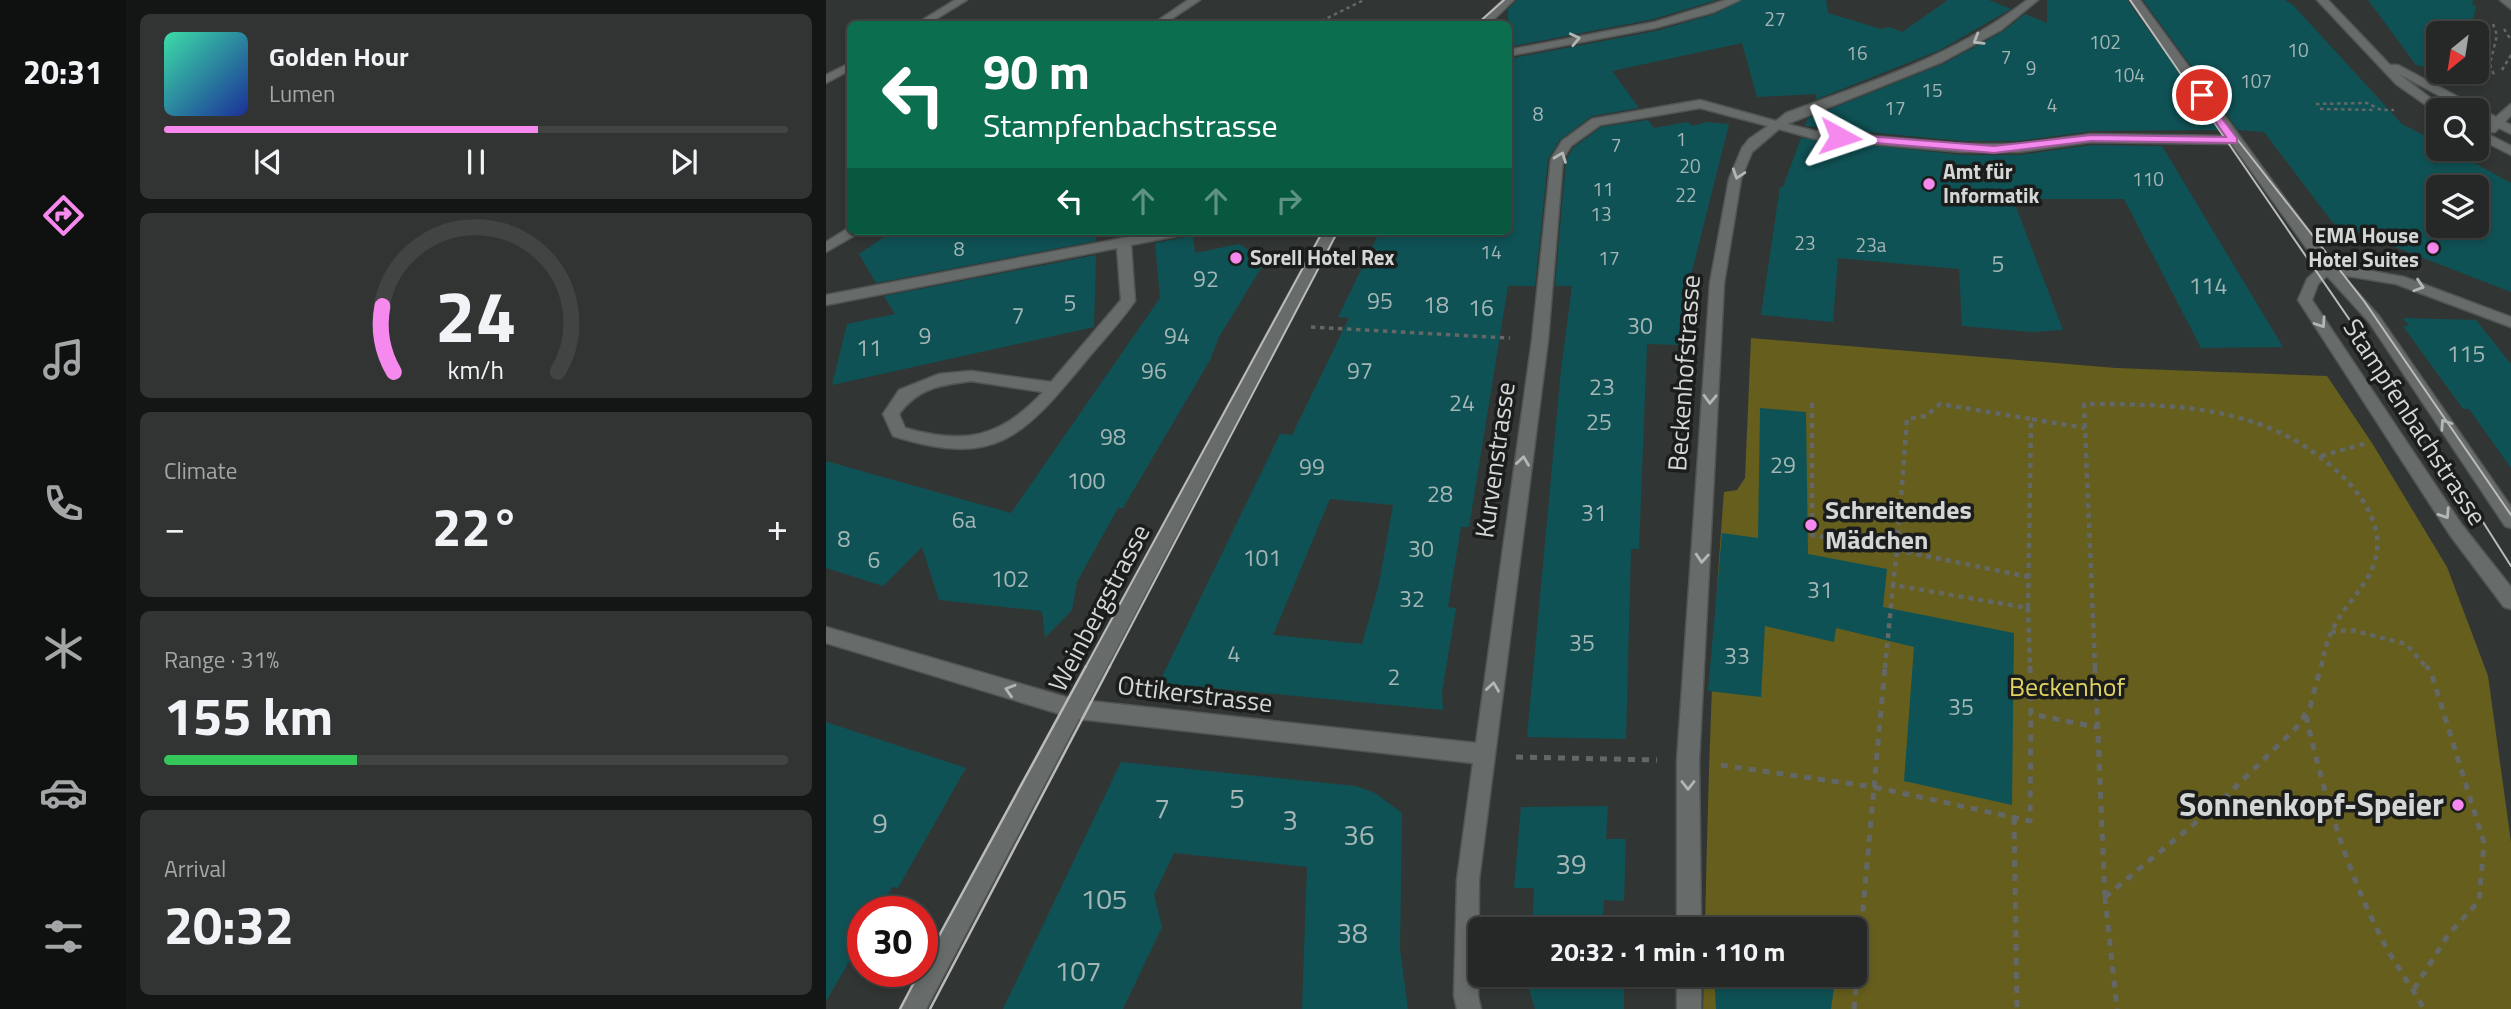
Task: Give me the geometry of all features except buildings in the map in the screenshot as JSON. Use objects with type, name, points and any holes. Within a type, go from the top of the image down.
[{"type":"street","points":[[925,21],[962,0]]},
{"type":"street","points":[[1163,21],[1195,0]]},
{"type":"street","points":[[1486,21],[1509,0]]},
{"type":"street","points":[[1512,52],[1647,24],[1719,7],[1735,0]]},
{"type":"street","name":"Beckenhofstrasse","points":[[1689,917],[1688,761],[1717,283],[1735,179],[1746,151],[1790,116],[1968,46],[2033,0]]},
{"type":"street","name":"Stampfenbachstrasse","points":[[2136,0],[2328,268],[2374,319],[2511,521]]},
{"type":"street","points":[[2322,0],[2382,60],[2400,82],[2426,100]]},
{"type":"street","points":[[2505,0],[2511,6]]},
{"type":"street","points":[[2382,60],[2451,98]]},
{"type":"street","points":[[826,80],[847,68]]},
{"type":"street","name":"Kurvenstrasse","points":[[1469,1009],[1466,996],[1468,880],[1540,340],[1557,159],[1566,144],[1596,122],[1700,104],[1815,135],[1994,150],[2091,138],[2234,140]]},
{"type":"street","points":[[2489,128],[2498,123],[2511,108]]},
{"type":"street","points":[[2489,118],[2511,130]]},
{"type":"street","points":[[2489,139],[2511,151]]},
{"type":"street","points":[[826,248],[847,234]]},
{"type":"street","points":[[826,300],[1160,235]]},
{"type":"street","name":"Weinbergstrasse","points":[[913,1009],[1328,235]]},
{"type":"street","points":[[1056,388],[971,376],[939,380],[905,394],[891,414],[899,432],[949,444],[1001,436],[1026,421],[1056,388],[1128,301],[1124,242]]},
{"type":"street","points":[[2328,268],[2399,280],[2511,321]]},
{"type":"street","name":"Stampfenbachstrasse","points":[[2328,268],[2312,282],[2305,300],[2456,530],[2511,601]]},
{"type":"street","name":"Ottikerstrasse","points":[[826,635],[1075,709],[1484,754]]},
{"type":"street","points":[[1689,987],[1689,1009]]},
{"type":"path","points":[[1321,21],[1364,0]]},
{"type":"path","points":[[2494,75],[2490,64],[2497,34],[2491,24],[2497,23]]},
{"type":"path","points":[[2504,29],[2511,40]]},
{"type":"path","points":[[2502,70],[2511,55]]},
{"type":"path","points":[[2367,103],[2372,96]]},
{"type":"path","points":[[2316,104],[2367,103],[2381,110]]},
{"type":"path","points":[[2320,109],[2395,110]]},
{"type":"path","points":[[1307,327],[1510,338]]},
{"type":"path","points":[[1812,403],[1812,534],[2029,577]]},
{"type":"path","points":[[1854,1009],[1907,419],[1926,416],[1940,404],[2085,428]]},
{"type":"path","points":[[2105,897],[2253,774],[2306,716],[2330,633],[2351,599],[2373,575],[2378,551],[2376,528],[2360,496],[2344,476],[2321,456],[2280,428],[2232,412],[2156,404],[2084,404],[2105,897],[2117,1009]]},
{"type":"path","points":[[1714,764],[1874,787],[2030,821],[2028,608],[2031,419]]},
{"type":"path","points":[[2321,456],[2362,443]]},
{"type":"path","points":[[1893,585],[2028,608]]},
{"type":"path","points":[[2330,633],[2351,630],[2406,644],[2431,672],[2484,843],[2479,901],[2448,936],[2414,989]]},
{"type":"path","points":[[2031,715],[2096,727]]},
{"type":"path","points":[[2306,716],[2322,788],[2348,867],[2381,938],[2424,1009]]},
{"type":"path","points":[[1511,757],[1662,760]]},
{"type":"path","points":[[2014,818],[2017,1009]]},
{"type":"green space","name":"Beckenhof","points":[[1751,338],[2116,368],[2327,376],[2372,443],[2447,567],[2488,676],[2511,842],[2511,1009],[1703,1009],[1704,987],[1867,987],[1867,917],[1705,917],[1711,710],[1724,492],[1737,490],[1745,478]]},
{"type":"tram line","points":[[1480,21],[1504,0]]},
{"type":"tram line","points":[[2130,0],[2415,415],[2511,566]]},
{"type":"tram line","points":[[2237,139],[2364,301],[2511,515]]},
{"type":"tram line","points":[[1085,668],[1321,235]]},
{"type":"tram line","points":[[1109,668],[1336,235]]},
{"type":"tram line","points":[[938,938],[1086,666]]},
{"type":"tram line","points":[[930,1009],[1110,666]]},
{"type":"tram line","points":[[900,1009],[912,987]]},
{"type":"place","name":"Amt für Informatik","points":[[1929,184]]},
{"type":"place","name":"EMA House Hotel Suites","points":[[2433,248]]},
{"type":"place","name":"Sorell Hotel Rex","points":[[1236,258]]},
{"type":"place","name":"Schreitendes Mädchen","points":[[1811,525]]},
{"type":"place","name":"Sonnenkopf-Speier","points":[[2458,805]]},
{"type":"route","points":[[1840,137],[1994,150],[2091,138],[2234,140],[2202,95]]}]
